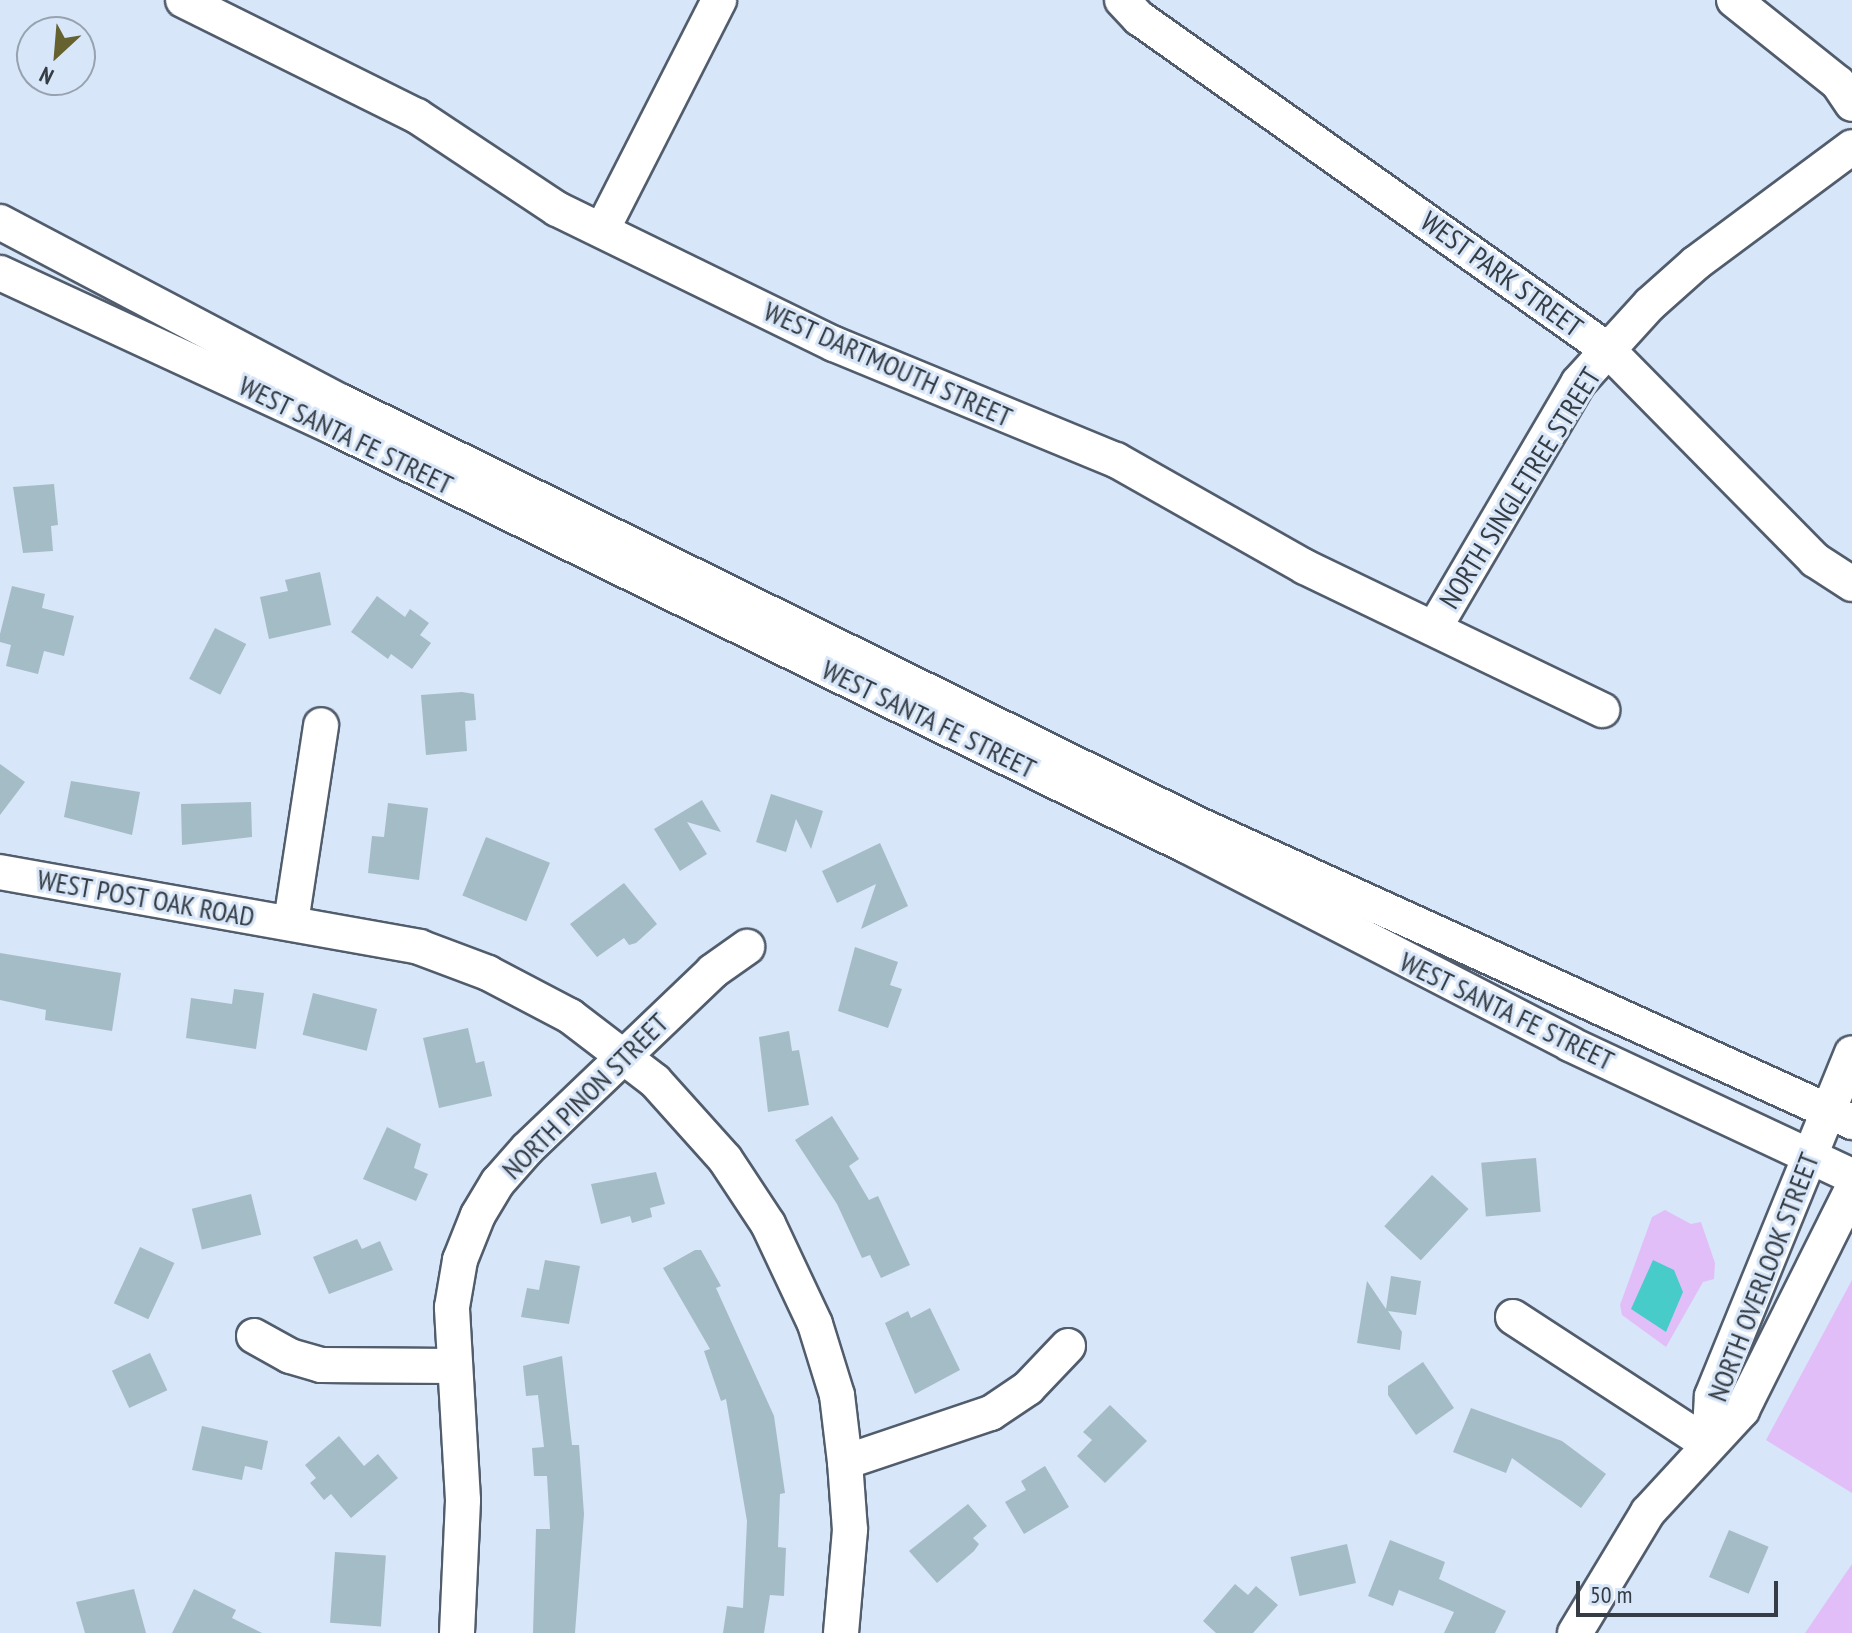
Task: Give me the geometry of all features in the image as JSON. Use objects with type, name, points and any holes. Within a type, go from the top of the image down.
[{"type":"street","name":"WEST DARTMOUTH STREET","points":[[183,0],[417,116],[525,190],[602,230],[834,344],[1116,460],[1305,567],[1602,710]]},
{"type":"street","points":[[602,230],[719,0]]},
{"type":"street","name":"WEST PARK STREET","points":[[1122,0],[1139,18],[1608,350],[1815,560],[1852,584]]},
{"type":"street","points":[[1734,0],[1838,83],[1852,104]]},
{"type":"street","name":"NORTH SINGLETREE STREET","points":[[1435,627],[1578,383],[1696,263],[1852,147]]},
{"type":"street","name":"WEST SANTA FE STREET","points":[[0,222],[342,402],[1182,817],[1839,1116]]},
{"type":"street","name":"WEST SANTA FE STREET","points":[[0,273],[331,426],[1187,846],[1542,1030],[1852,1176]]},
{"type":"street","name":"WEST POST OAK ROAD","points":[[291,922],[321,725]]},
{"type":"street","name":"WEST POST OAK ROAD","points":[[0,872],[419,947],[488,973],[570,1016],[623,1056],[695,1124],[768,1224],[815,1324],[837,1395],[845,1462],[850,1530],[841,1633]]},
{"type":"street","name":"NORTH PINON STREET","points":[[457,1633],[463,1500],[452,1307],[460,1260],[478,1215],[498,1182],[527,1149],[713,971],[747,947]]},
{"type":"street","name":"NORTH OVERLOOK STREET","points":[[1709,1445],[1712,1396],[1796,1200],[1809,1155],[1839,1116],[1852,1053]]},
{"type":"street","name":"NORTH OVERLOOK STREET","points":[[1575,1633],[1648,1512],[1742,1410],[1852,1189]]},
{"type":"street","points":[[1513,1317],[1709,1445]]},
{"type":"street","points":[[254,1336],[290,1356],[321,1365],[453,1366]]},
{"type":"street","points":[[845,1462],[991,1413],[1028,1388],[1068,1346]]},
{"type":"shaded area","points":[[1665,1210],[1691,1224],[1701,1222],[1715,1263],[1714,1279],[1703,1282],[1666,1347],[1622,1315],[1620,1305],[1652,1217]]},
{"type":"shaded area","points":[[1653,1260],[1674,1270],[1683,1292],[1666,1332],[1631,1309]]},
{"type":"shaded area","points":[[1852,1280],[1852,1493],[1766,1440]]},
{"type":"shaded area","points":[[1852,1564],[1852,1633],[1805,1633]]},
{"type":"building","points":[[54,484],[58,525],[51,526],[53,551],[23,553],[13,487]]},
{"type":"building","points":[[320,572],[331,625],[269,639],[260,597],[288,591],[285,580]]},
{"type":"building","points":[[12,586],[45,594],[42,608],[74,616],[64,656],[44,651],[38,674],[6,666],[11,645],[0,642],[0,634]]},
{"type":"building","points":[[377,596],[405,617],[410,609],[429,623],[420,635],[431,643],[412,669],[391,654],[388,659],[351,632]]},
{"type":"building","points":[[215,628],[246,644],[220,695],[189,679]]},
{"type":"building","points":[[474,694],[476,720],[465,721],[467,751],[426,755],[421,695]]},
{"type":"building","points":[[0,764],[25,782],[0,815]]},
{"type":"building","points":[[71,781],[140,792],[132,835],[64,817]]},
{"type":"building","points":[[771,794],[823,811],[811,849],[796,819],[786,852],[756,842]]},
{"type":"building","points":[[702,800],[721,832],[687,822],[707,854],[680,871],[654,829]]},
{"type":"building","points":[[251,802],[252,837],[182,845],[181,804]]},
{"type":"building","points":[[388,803],[428,808],[419,880],[368,873],[372,836],[384,837]]},
{"type":"building","points":[[486,837],[550,863],[526,921],[462,895]]},
{"type":"building","points":[[880,843],[908,906],[861,929],[876,884],[837,903],[822,871]]},
{"type":"building","points":[[624,883],[657,924],[636,943],[629,945],[624,938],[597,957],[570,924]]},
{"type":"building","points":[[855,947],[898,962],[890,985],[902,989],[888,1028],[838,1011]]},
{"type":"building","points":[[0,953],[121,973],[112,1031],[45,1020],[46,1010],[0,1000]]},
{"type":"building","points":[[234,989],[264,993],[256,1049],[186,1038],[191,998],[232,1004]]},
{"type":"building","points":[[313,993],[377,1009],[367,1051],[303,1035]]},
{"type":"building","points":[[468,1028],[476,1063],[484,1061],[492,1096],[439,1108],[423,1038]]},
{"type":"building","points":[[789,1031],[792,1051],[799,1050],[809,1105],[768,1112],[759,1037]]},
{"type":"building","points":[[832,1116],[859,1159],[849,1166],[869,1200],[878,1196],[910,1265],[881,1278],[870,1255],[862,1258],[837,1204],[795,1140]]},
{"type":"building","points":[[387,1127],[421,1144],[414,1168],[428,1174],[416,1201],[363,1179]]},
{"type":"building","points":[[1536,1158],[1541,1212],[1486,1217],[1481,1163]]},
{"type":"building","points":[[656,1172],[665,1204],[650,1208],[652,1217],[632,1223],[630,1216],[601,1224],[591,1184]]},
{"type":"building","points":[[1432,1175],[1469,1209],[1421,1260],[1384,1226]]},
{"type":"building","points":[[251,1194],[261,1235],[202,1250],[192,1209]]},
{"type":"building","points":[[357,1239],[362,1249],[380,1241],[393,1270],[329,1294],[313,1257]]},
{"type":"building","points":[[140,1247],[174,1263],[148,1319],[114,1303]]},
{"type":"building","points":[[695,1250],[701,1250],[721,1286],[716,1288],[774,1416],[785,1493],[780,1494],[778,1547],[786,1548],[784,1596],[770,1595],[764,1633],[723,1633],[727,1606],[743,1608],[747,1521],[726,1399],[721,1401],[704,1351],[710,1349],[663,1268]]},
{"type":"building","points":[[545,1260],[580,1266],[569,1324],[521,1317],[527,1288],[539,1290]]},
{"type":"building","points":[[1391,1276],[1421,1281],[1416,1315],[1388,1311],[1402,1332],[1400,1350],[1357,1343],[1367,1281],[1386,1309]]},
{"type":"building","points":[[930,1308],[960,1370],[915,1394],[885,1323],[908,1311],[911,1318]]},
{"type":"building","points":[[150,1353],[167,1390],[129,1408],[112,1371]]},
{"type":"building","points":[[562,1356],[572,1445],[579,1445],[584,1514],[575,1633],[533,1633],[536,1529],[550,1529],[547,1476],[534,1476],[532,1448],[544,1447],[538,1395],[526,1396],[523,1366]]},
{"type":"building","points":[[1423,1362],[1454,1408],[1416,1435],[1388,1395],[1388,1386]]},
{"type":"building","points":[[1110,1405],[1147,1441],[1105,1483],[1077,1456],[1092,1440],[1083,1432]]},
{"type":"building","points":[[1471,1408],[1562,1441],[1606,1474],[1581,1508],[1512,1458],[1506,1473],[1453,1452]]},
{"type":"building","points":[[202,1426],[268,1441],[262,1470],[245,1466],[242,1480],[192,1470]]},
{"type":"building","points":[[339,1436],[364,1466],[378,1454],[398,1478],[351,1518],[331,1494],[324,1500],[310,1483],[316,1478],[305,1465]]},
{"type":"building","points":[[1045,1466],[1069,1507],[1024,1534],[1005,1502],[1026,1490],[1021,1481]]},
{"type":"building","points":[[968,1504],[987,1526],[973,1538],[979,1544],[974,1551],[937,1583],[909,1551]]},
{"type":"building","points":[[1729,1530],[1769,1547],[1749,1594],[1709,1577]]},
{"type":"building","points":[[1390,1540],[1445,1562],[1439,1579],[1506,1611],[1495,1633],[1444,1633],[1454,1612],[1399,1590],[1393,1606],[1368,1596]]},
{"type":"building","points":[[1347,1544],[1356,1583],[1299,1596],[1290,1557]]},
{"type":"building","points":[[335,1552],[386,1556],[381,1626],[330,1623]]},
{"type":"building","points":[[1235,1584],[1248,1595],[1256,1586],[1278,1605],[1253,1633],[1216,1633],[1203,1621]]},
{"type":"building","points":[[134,1589],[146,1633],[85,1633],[76,1602]]},
{"type":"building","points":[[194,1589],[236,1610],[232,1618],[262,1633],[172,1633]]}]
